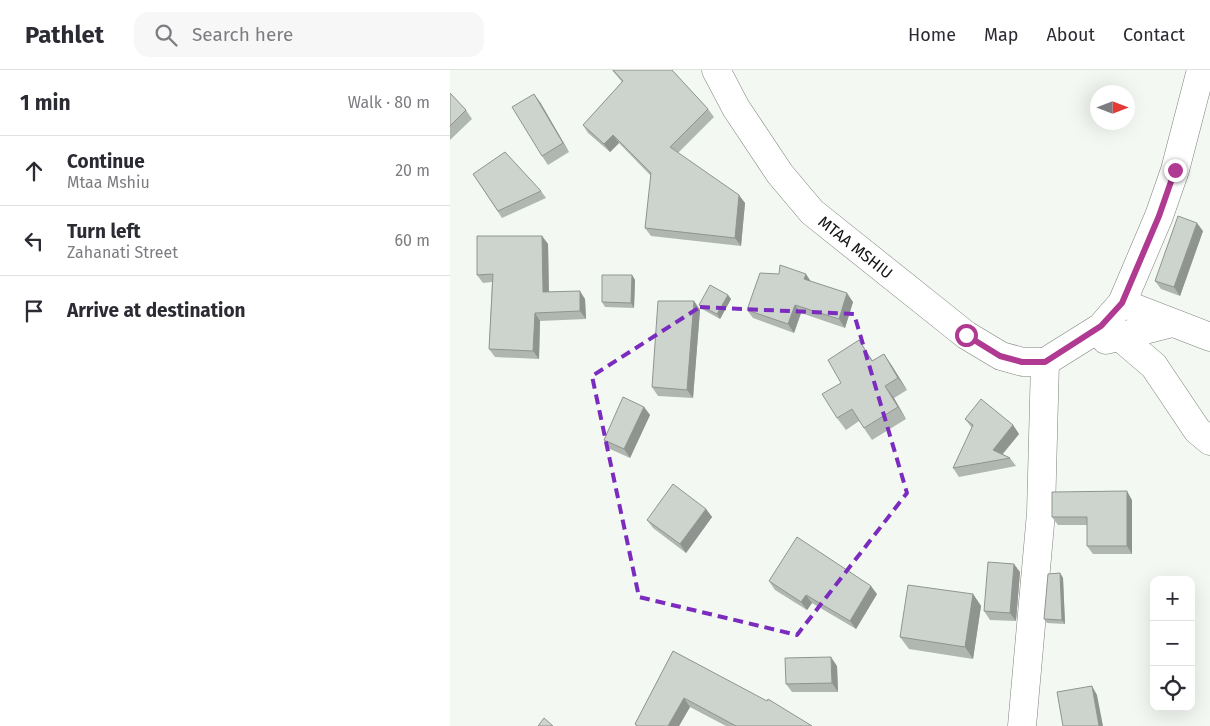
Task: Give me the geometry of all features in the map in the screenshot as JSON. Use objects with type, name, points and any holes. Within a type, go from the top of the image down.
[{"type":"street","name":"MTAA MSHIU","points":[[716,70],[736,108],[780,174],[812,212],[966,335],[1000,356],[1022,362],[1056,356],[1119,336],[1172,323]]},
{"type":"street","points":[[1022,726],[1056,356],[1101,326],[1122,303],[1159,216],[1175,170],[1201,70]]},
{"type":"street","points":[[1122,303],[1210,337]]},
{"type":"street","points":[[1119,336],[1154,366],[1197,430],[1210,441]]},
{"type":"highlighted area","points":[[700,307],[854,314],[907,493],[797,635],[639,597],[592,376]]},
{"type":"building","points":[[613,70],[672,70],[708,109],[670,147],[739,195],[735,238],[645,228],[651,173],[613,135],[604,144],[583,125],[623,81]]},
{"type":"building","points":[[450,93],[466,110],[450,126]]},
{"type":"building","points":[[534,94],[563,143],[542,156],[512,107]]},
{"type":"building","points":[[505,152],[541,191],[498,211],[473,174]]},
{"type":"building","points":[[1178,216],[1197,223],[1174,287],[1155,281]]},
{"type":"building","points":[[477,236],[542,236],[543,292],[580,291],[580,311],[535,313],[533,351],[489,349],[493,274],[477,275]]},
{"type":"building","points":[[780,265],[806,274],[804,279],[847,293],[839,319],[795,305],[788,324],[747,310],[760,273],[779,274]]},
{"type":"building","points":[[602,275],[632,275],[631,303],[602,302]]},
{"type":"building","points":[[710,285],[728,295],[717,314],[699,305]]},
{"type":"building","points":[[658,301],[694,301],[687,390],[652,387]]},
{"type":"building","points":[[859,340],[872,361],[884,354],[898,378],[885,386],[898,407],[864,428],[852,409],[837,418],[822,394],[841,383],[828,360]]},
{"type":"building","points":[[623,397],[644,407],[624,449],[604,440]]},
{"type":"building","points":[[981,399],[1013,425],[993,450],[1010,458],[953,468],[973,425],[965,419]]},
{"type":"building","points":[[673,484],[706,509],[680,544],[647,520]]},
{"type":"building","points":[[1127,491],[1127,546],[1087,546],[1087,517],[1052,517],[1052,492]]},
{"type":"building","points":[[797,537],[871,586],[850,621],[806,595],[801,602],[769,581]]},
{"type":"building","points":[[988,562],[1014,564],[1010,613],[984,611]]},
{"type":"building","points":[[1060,573],[1062,620],[1044,619],[1048,574]]},
{"type":"building","points":[[908,585],[973,594],[965,647],[900,637]]},
{"type":"building","points":[[673,651],[767,701],[768,699],[812,726],[736,726],[684,698],[668,726],[638,726],[635,724]]},
{"type":"building","points":[[831,657],[832,683],[786,684],[785,658]]},
{"type":"building","points":[[1092,686],[1099,726],[1063,726],[1057,692]]},
{"type":"building","points":[[544,718],[553,726],[538,726]]},
{"type":"route","points":[[966,335],[1000,356],[1022,362],[1045,362],[1067,350],[1101,326],[1122,303],[1159,216],[1175,170]]}]
